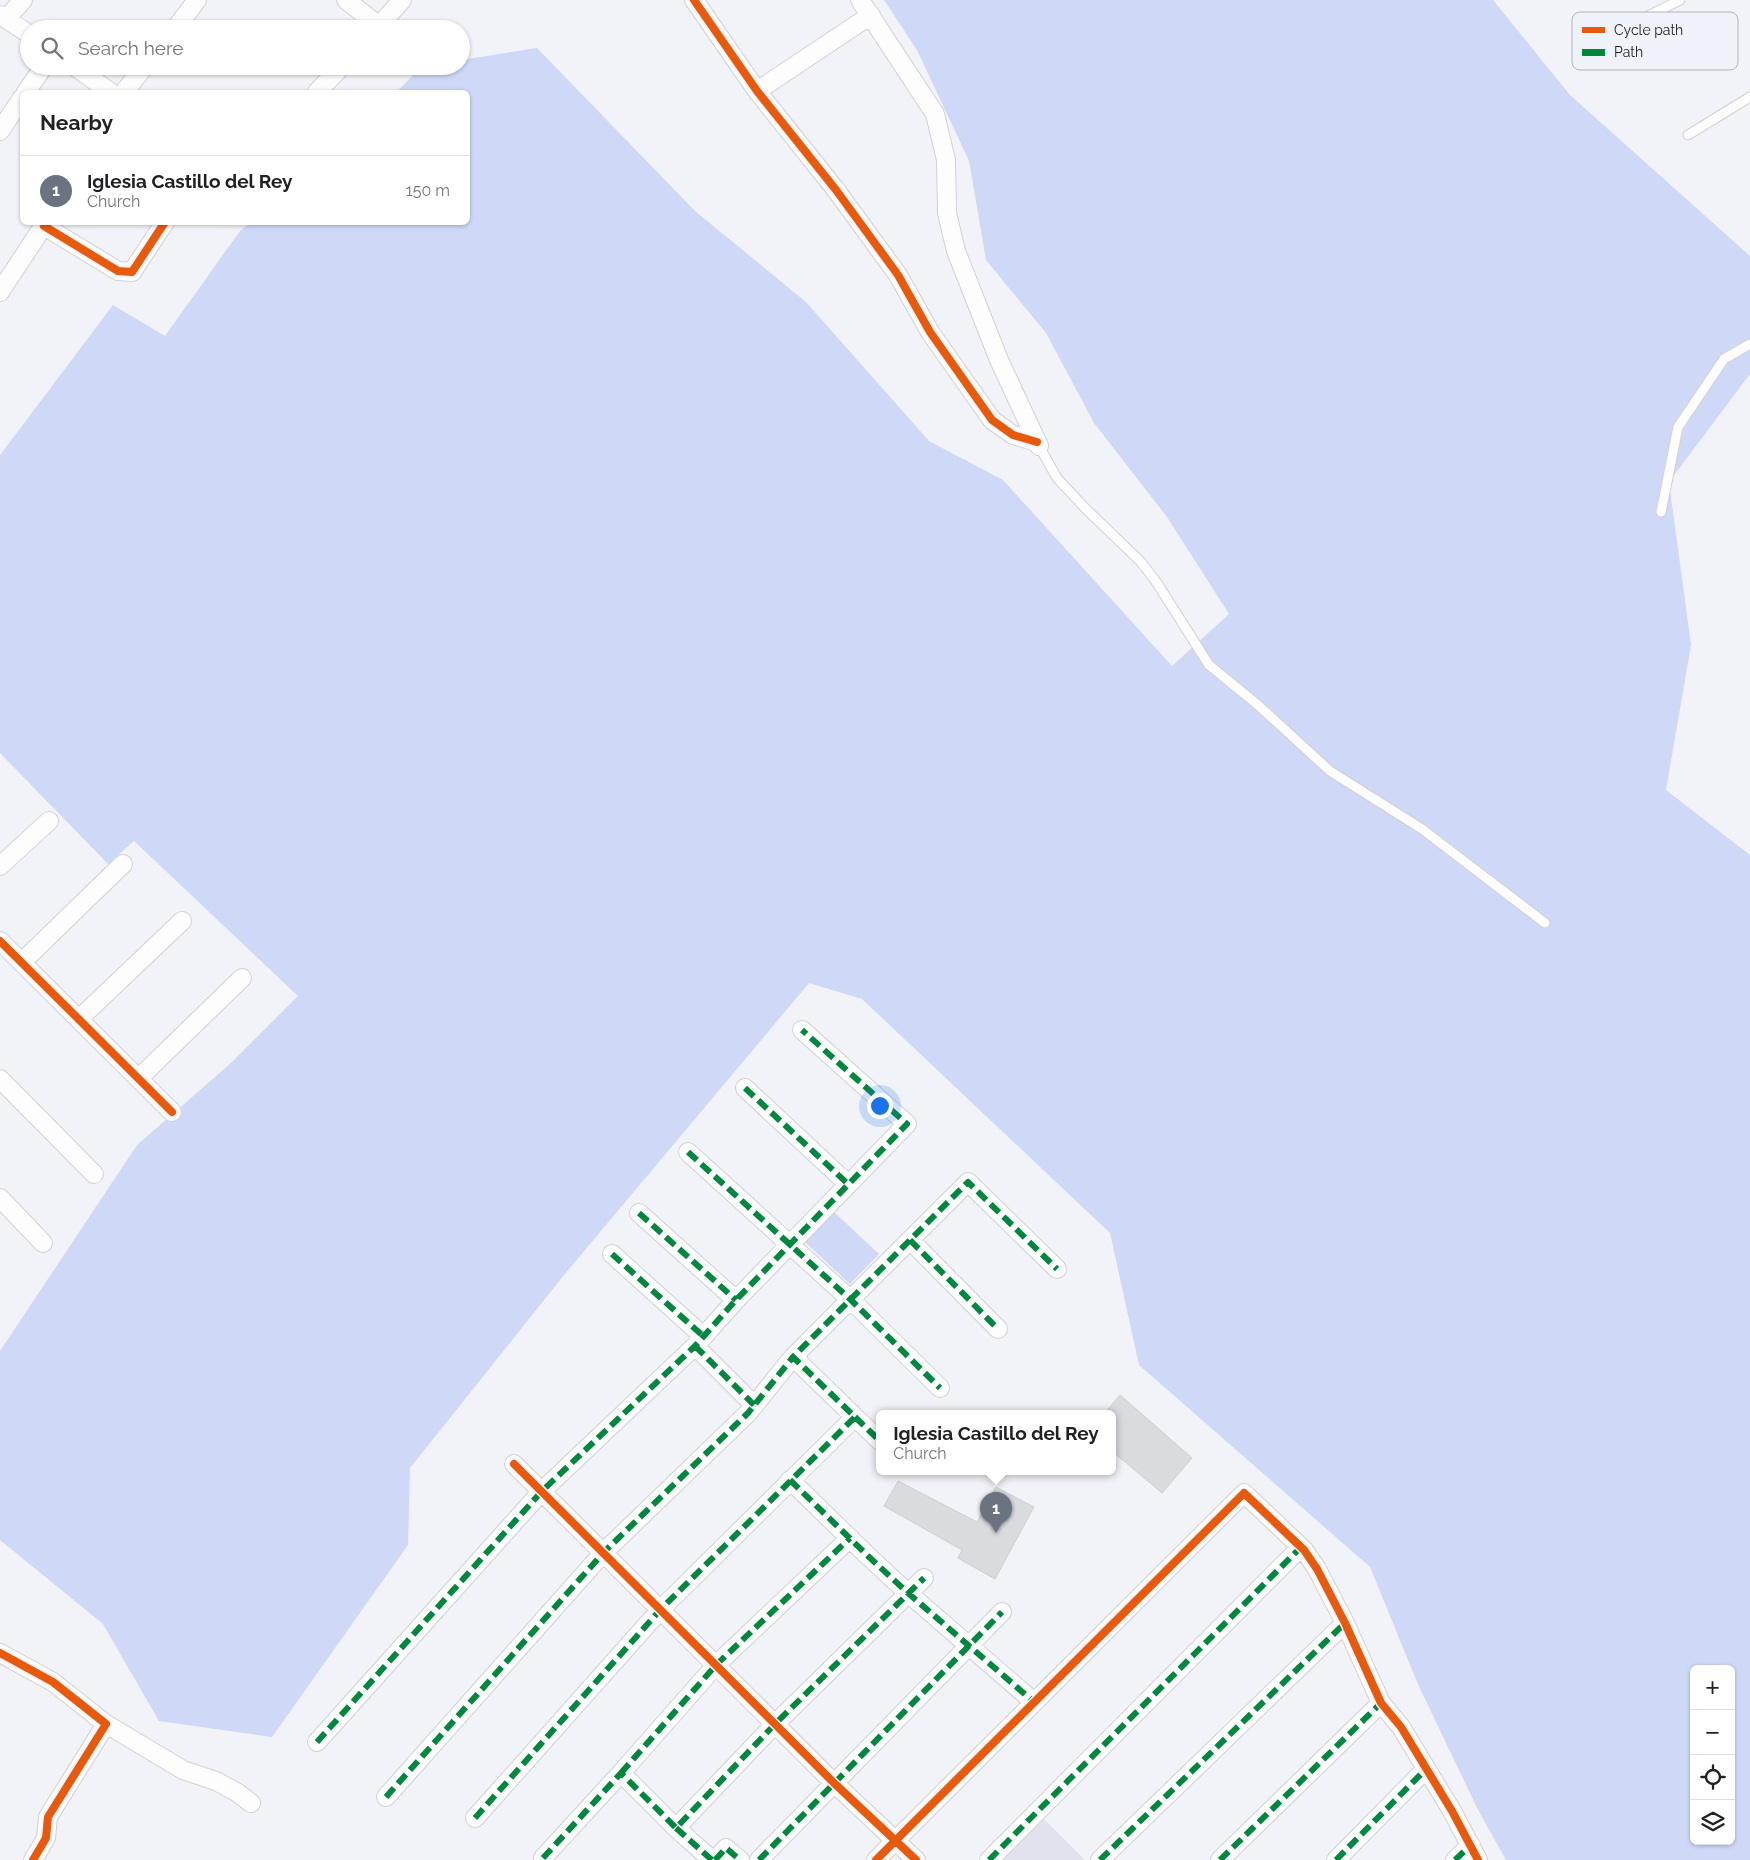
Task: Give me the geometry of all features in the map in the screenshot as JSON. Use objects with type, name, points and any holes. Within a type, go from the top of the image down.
[{"type":"street","points":[[20,28],[3,17],[23,0]]},
{"type":"street","points":[[182,20],[198,0]]},
{"type":"street","points":[[346,0],[370,20]]},
{"type":"street","points":[[384,20],[402,0]]},
{"type":"street","points":[[694,0],[757,91],[836,190],[898,275],[930,332],[992,420],[1013,435],[1038,444]]},
{"type":"street","points":[[860,0],[934,114],[946,160],[947,213],[956,252],[999,360],[1038,444]]},
{"type":"street","points":[[757,91],[871,15]]},
{"type":"street","points":[[27,90],[38,75]]},
{"type":"street","points":[[86,75],[107,90]]},
{"type":"street","points":[[126,90],[138,75]]},
{"type":"street","points":[[319,90],[333,75]]},
{"type":"street","points":[[0,131],[20,101]]},
{"type":"street","points":[[0,292],[44,225]]},
{"type":"street","points":[[47,225],[118,272],[126,273],[132,272],[163,225]]},
{"type":"street","points":[[0,866],[49,821]]},
{"type":"street","points":[[22,962],[123,864]]},
{"type":"street","points":[[79,1019],[182,920]]},
{"type":"street","points":[[0,941],[172,1112]]},
{"type":"street","points":[[138,1078],[242,978]]},
{"type":"street","points":[[317,1742],[542,1491],[699,1341],[736,1300],[907,1124],[802,1030]]},
{"type":"street","points":[[0,1079],[94,1174]]},
{"type":"street","points":[[745,1088],[848,1184]]},
{"type":"street","points":[[688,1152],[851,1300],[940,1388]]},
{"type":"street","points":[[386,1797],[604,1552],[751,1409],[793,1358],[968,1182],[1057,1270]]},
{"type":"street","points":[[0,1198],[43,1244]]},
{"type":"street","points":[[639,1213],[736,1300]]},
{"type":"street","points":[[910,1240],[998,1329]]},
{"type":"street","points":[[612,1254],[699,1341],[751,1409]]},
{"type":"street","points":[[793,1358],[876,1437]]},
{"type":"street","points":[[475,1818],[661,1609],[855,1417]]},
{"type":"street","points":[[514,1464],[775,1724],[894,1841],[916,1860]]},
{"type":"street","points":[[790,1480],[908,1593],[1034,1702]]},
{"type":"street","points":[[876,1860],[1244,1493],[1301,1546],[1317,1569],[1345,1623],[1381,1703],[1401,1727],[1474,1852],[1455,1860]]},
{"type":"street","points":[[543,1858],[716,1665],[850,1538]]},
{"type":"street","points":[[989,1860],[1301,1546]]},
{"type":"street","points":[[676,1828],[775,1724],[924,1578]]},
{"type":"street","points":[[759,1860],[1002,1612]]},
{"type":"street","points":[[1100,1860],[1345,1623]]},
{"type":"street","points":[[0,1653],[54,1682],[106,1724],[183,1770],[216,1781],[238,1793],[251,1803]]},
{"type":"street","points":[[1220,1860],[1381,1703]]},
{"type":"street","points":[[33,1860],[46,1838],[48,1817],[106,1724]]},
{"type":"street","points":[[1336,1860],[1426,1769]]},
{"type":"street","points":[[621,1772],[676,1828],[714,1860],[726,1848],[740,1860]]},
{"type":"lane","points":[[1656,12],[1680,0]]},
{"type":"lane","points":[[1688,135],[1750,98]]},
{"type":"lane","points":[[1661,512],[1678,427],[1724,359],[1750,344]]},
{"type":"lane","points":[[1038,444],[1058,478],[1084,508],[1141,562],[1157,583],[1209,665],[1258,705],[1330,771],[1422,829],[1545,923]]},
{"type":"shaded area","points":[[884,0],[1493,0],[1570,95],[1750,256],[1750,374],[1669,482],[1691,645],[1666,790],[1750,855],[1750,1860],[1506,1860],[1477,1808],[1417,1682],[1370,1567],[1139,1365],[1110,1233],[862,999],[809,983],[564,1275],[410,1468],[408,1545],[272,1737],[159,1721],[103,1624],[0,1540],[0,1351],[137,1145],[231,1063],[298,996],[134,841],[108,864],[0,753],[0,455],[113,305],[165,336],[240,231],[248,225],[470,225],[470,90],[398,90],[414,75],[470,75],[470,59],[537,48],[695,211],[806,302],[929,441],[1003,480],[1172,666],[1229,614],[1167,517],[1094,423],[1046,333],[986,260],[969,161],[917,50]]},
{"type":"shaded area","points":[[833,1211],[879,1254],[850,1284],[804,1241]]},
{"type":"shaded area","points":[[1042,1817],[1085,1860],[998,1860]]},
{"type":"building","points":[[1120,1395],[1192,1458],[1162,1493],[1116,1454],[1116,1410],[1107,1410]]},
{"type":"building","points":[[898,1481],[977,1522],[996,1487],[1034,1507],[995,1579],[958,1558],[962,1550],[884,1506]]},
{"type":"marked path","points":[[317,1742],[542,1491],[695,1346],[736,1300],[907,1124],[802,1030]]},
{"type":"marked path","points":[[745,1088],[848,1184]]},
{"type":"marked path","points":[[688,1152],[851,1300],[940,1388]]},
{"type":"marked path","points":[[475,1818],[661,1609],[855,1417],[793,1357],[968,1182],[1057,1269]]},
{"type":"marked path","points":[[639,1213],[736,1300]]},
{"type":"marked path","points":[[910,1240],[998,1329]]},
{"type":"marked path","points":[[612,1254],[703,1336]]},
{"type":"marked path","points":[[695,1346],[754,1405]]},
{"type":"marked path","points":[[386,1797],[604,1552],[748,1413],[793,1357]]},
{"type":"marked path","points":[[855,1417],[876,1437]]},
{"type":"marked path","points":[[790,1480],[908,1593],[1034,1702]]},
{"type":"marked path","points":[[621,1773],[716,1665],[850,1538]]},
{"type":"marked path","points":[[989,1860],[1301,1547]]},
{"type":"marked path","points":[[543,1858],[621,1773],[676,1828],[775,1724],[924,1578]]},
{"type":"marked path","points":[[759,1860],[1002,1612]]},
{"type":"marked path","points":[[1100,1860],[1345,1623]]},
{"type":"marked path","points":[[1220,1860],[1381,1703]]},
{"type":"marked path","points":[[1336,1860],[1426,1769]]},
{"type":"marked path","points":[[676,1828],[712,1860]]},
{"type":"marked path","points":[[1455,1860],[1471,1845]]},
{"type":"marked path","points":[[715,1860],[726,1848],[740,1860]]},
{"type":"cycle path","points":[[694,0],[757,91],[836,190],[898,275],[930,332],[992,420],[1013,435],[1037,442]]},
{"type":"cycle path","points":[[44,226],[118,271],[132,272],[163,225]]},
{"type":"cycle path","points":[[0,941],[172,1112]]},
{"type":"cycle path","points":[[514,1464],[834,1783],[916,1860]]},
{"type":"cycle path","points":[[876,1860],[1244,1493],[1304,1550],[1317,1569],[1345,1623],[1381,1703],[1401,1727],[1452,1811],[1478,1860]]},
{"type":"cycle path","points":[[0,1653],[53,1682],[106,1724],[48,1817],[46,1838],[33,1860]]},
{"type":"place","name":"Iglesia Castillo del Rey","points":[[996,1533]]}]
